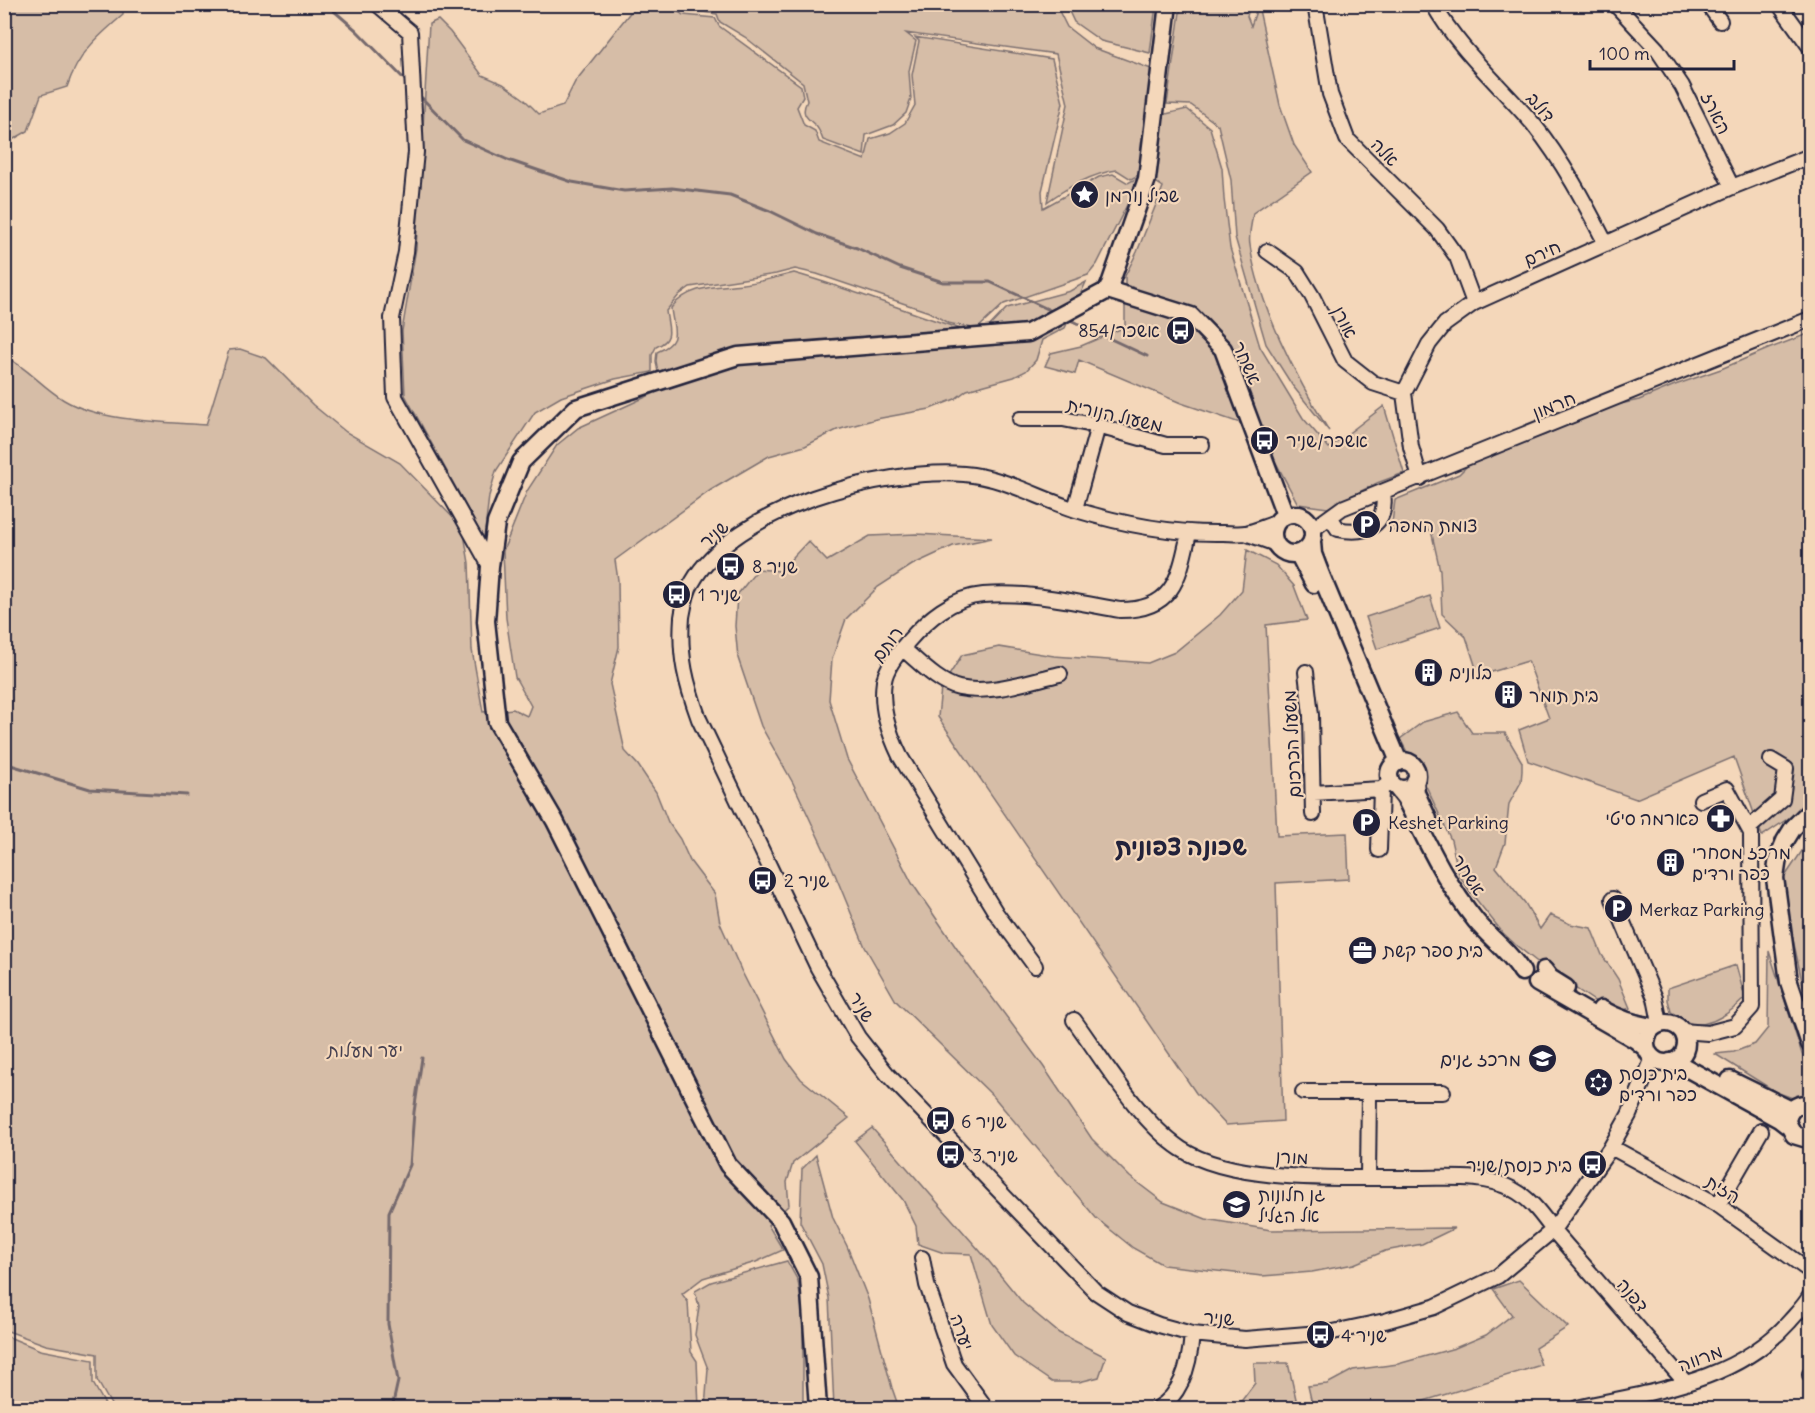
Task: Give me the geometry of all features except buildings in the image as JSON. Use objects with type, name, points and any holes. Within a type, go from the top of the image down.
[{"type":"main road","points":[[818,1408],[808,1277],[781,1221],[728,1165],[555,821],[497,722],[486,621],[496,523],[521,462],[576,408],[738,356],[1028,333],[1108,290],[1147,179],[1168,4]]},
{"type":"main road","name":"אשחר","points":[[1108,290],[1191,316],[1222,349],[1281,519]]},
{"type":"main road","points":[[1291,513],[1303,515],[1307,519],[1313,535],[1304,551],[1285,552],[1276,544],[1273,531],[1281,519],[1291,513]]},
{"type":"main road","name":"אשחר","points":[[1313,535],[1313,554],[1392,778]]},
{"type":"main road","name":"אשחר","points":[[1298,553],[1322,600],[1392,778],[1405,798],[1443,873],[1476,922],[1515,960],[1636,1040],[1650,1053]]},
{"type":"main road","points":[[1412,765],[1416,772],[1415,781],[1410,787],[1392,778],[1412,765]]},
{"type":"main road","name":"אשחר","points":[[1415,781],[1419,802],[1446,861],[1484,917],[1520,954],[1533,972],[1550,978],[1611,1014],[1643,1026],[1657,1025]]},
{"type":"main road","points":[[1810,812],[1793,828],[1785,841],[1778,858],[1775,878],[1789,982],[1810,1044]]},
{"type":"main road","points":[[1657,1025],[1676,1025],[1682,1030],[1685,1037],[1684,1050],[1676,1060],[1664,1063],[1650,1053],[1646,1037],[1657,1025]]},
{"type":"main road","points":[[1684,1050],[1689,1057],[1728,1080],[1791,1110]]},
{"type":"main road","points":[[1670,1062],[1682,1065],[1779,1119],[1794,1135],[1810,1137]]},
{"type":"main road","points":[[1788,1126],[1787,1118],[1791,1110],[1800,1104],[1810,1105]]},
{"type":"street","points":[[377,4],[410,32],[416,152],[406,252],[392,318],[395,397],[490,566]]},
{"type":"street","name":"אלה","points":[[1315,4],[1330,94],[1347,139],[1437,229],[1457,257],[1474,303]]},
{"type":"street","name":"דולב","points":[[1433,4],[1465,51],[1535,126],[1586,204],[1606,244]]},
{"type":"street","name":"הארז","points":[[1615,4],[1657,49],[1682,86],[1732,188]]},
{"type":"street","points":[[1708,4],[1720,21]]},
{"type":"street","points":[[1779,4],[1810,47]]},
{"type":"street","name":"חירם","points":[[1404,393],[1429,344],[1445,324],[1474,303],[1732,188],[1810,156]]},
{"type":"street","name":"אורן","points":[[1267,251],[1298,272],[1345,361],[1373,383],[1404,393]]},
{"type":"street","name":"חרמון","points":[[1313,535],[1342,508],[1810,319]]},
{"type":"street","points":[[1404,393],[1411,447],[1420,478]]},
{"type":"street","name":"משעול הנורית","points":[[1020,418],[1063,419],[1166,445],[1202,445]]},
{"type":"street","points":[[1075,510],[1098,426]]},
{"type":"street","name":"שניר","points":[[1281,519],[1245,533],[1189,534],[1075,510],[994,479],[964,474],[913,474],[870,481],[829,492],[784,510],[750,527],[715,554],[691,583],[683,607],[680,639],[682,665],[699,719],[818,968],[858,1037],[895,1082],[1096,1292],[1128,1313],[1159,1325],[1192,1334],[1245,1339],[1333,1332],[1385,1321],[1434,1307],[1498,1276],[1553,1230],[1611,1147],[1629,1115],[1650,1053]]},
{"type":"street","points":[[1330,517],[1338,529],[1349,531],[1362,530],[1375,525],[1383,514],[1383,492]]},
{"type":"street","name":"שניר","points":[[1245,533],[1276,544]]},
{"type":"street","name":"רותם","points":[[1035,966],[996,913],[900,756],[885,716],[884,680],[889,666],[902,648],[939,612],[959,600],[981,595],[1016,594],[1120,610],[1137,610],[1154,604],[1170,591],[1180,572],[1189,534]]},
{"type":"street","points":[[902,648],[942,680],[958,688],[1003,687],[1060,674]]},
{"type":"street","name":"משעול הכרכום","points":[[1305,672],[1311,715],[1314,793],[1312,813]]},
{"type":"street","points":[[1749,828],[1782,799],[1784,793],[1786,769],[1771,760]]},
{"type":"street","points":[[1314,793],[1392,778],[1379,850]]},
{"type":"street","points":[[1682,1030],[1708,1033],[1735,1026],[1752,1006],[1751,832],[1727,789],[1701,800]]},
{"type":"street","points":[[1613,899],[1655,998],[1657,1025]]},
{"type":"street","name":"מורן","points":[[1074,1020],[1135,1103],[1162,1133],[1182,1150],[1210,1162],[1246,1171],[1283,1176],[1471,1178],[1492,1182],[1512,1189],[1533,1203],[1553,1230]]},
{"type":"street","points":[[1303,1092],[1443,1092]]},
{"type":"street","points":[[1368,1177],[1369,1092]]},
{"type":"street","points":[[1718,1205],[1761,1131]]},
{"type":"street","name":"הזית","points":[[1611,1147],[1718,1205],[1810,1271]]},
{"type":"street","name":"דפנה","points":[[1553,1230],[1686,1383]]},
{"type":"street","name":"יערה","points":[[922,1258],[927,1285],[954,1364],[986,1408]]},
{"type":"street","name":"מרווה","points":[[1576,1408],[1686,1383],[1723,1371],[1752,1355],[1779,1333],[1810,1296]]},
{"type":"street","points":[[1158,1408],[1179,1387],[1190,1356],[1192,1334]]},
{"type":"green space","points":[[5,4],[123,5],[123,15],[89,47],[71,75],[67,87],[41,95],[28,131],[5,144]]},
{"type":"green space","points":[[636,5],[669,5],[683,15],[715,18],[719,26],[801,86],[803,97],[797,107],[804,125],[815,131],[819,142],[865,160],[870,139],[890,133],[905,123],[915,105],[912,75],[919,41],[915,37],[1052,59],[1063,103],[1042,191],[1043,208],[1099,177],[1113,174],[1128,183],[1137,178],[1130,199],[1097,264],[1088,275],[1004,304],[977,329],[948,323],[929,312],[817,274],[795,269],[690,287],[679,295],[666,311],[669,333],[666,341],[656,347],[652,355],[652,372],[615,379],[561,397],[535,412],[496,471],[489,496],[484,539],[405,395],[402,331],[416,248],[429,24],[438,20],[450,32],[482,75],[503,84],[524,99],[539,114],[563,106],[575,82]]},
{"type":"green space","points":[[678,5],[1056,5],[1067,27],[1094,48],[1154,70],[1149,118],[1187,109],[1210,128],[1222,168],[1230,248],[1260,347],[1303,418],[1329,448],[1384,406],[1404,473],[1377,483],[1328,508],[1298,504],[1258,429],[1181,403],[1079,360],[1075,374],[1045,366],[1051,353],[1081,346],[1125,327],[1125,276],[1163,187],[1142,173],[1131,179],[1117,170],[1080,182],[1047,202],[1068,104],[1056,54],[906,33],[916,41],[909,71],[911,99],[906,113],[893,125],[866,135],[864,155],[823,140],[817,127],[804,113],[807,101],[803,83],[745,37],[720,22],[717,14],[688,10]]},
{"type":"green space","points":[[1066,5],[1156,5],[1150,53],[1101,41],[1074,22]]},
{"type":"green space","points":[[1181,5],[1243,5],[1245,9],[1244,5],[1250,5],[1247,16],[1251,26],[1258,5],[1280,105],[1294,145],[1312,172],[1253,213],[1250,245],[1261,292],[1280,341],[1329,431],[1292,385],[1266,344],[1235,237],[1231,180],[1218,125],[1191,105],[1167,104]]},
{"type":"green space","name":"יער מעלות","points":[[794,273],[983,336],[1007,308],[1070,291],[1086,282],[1065,328],[1042,340],[1036,360],[1026,371],[1014,377],[967,390],[955,399],[930,409],[876,419],[837,430],[805,446],[769,456],[711,490],[615,560],[618,580],[619,647],[610,684],[625,751],[638,765],[656,792],[668,822],[680,839],[690,861],[715,894],[720,923],[786,1059],[801,1079],[849,1118],[793,1163],[787,1182],[789,1205],[768,1225],[783,1250],[756,1262],[703,1278],[682,1294],[688,1302],[691,1352],[697,1361],[699,1408],[113,1408],[97,1380],[97,1354],[46,1345],[5,1330],[4,356],[64,400],[96,413],[133,420],[206,425],[229,350],[240,349],[266,358],[313,405],[346,432],[400,463],[463,528],[469,563],[472,650],[483,712],[513,709],[527,716],[531,706],[515,677],[506,618],[503,551],[527,491],[557,445],[578,428],[661,390],[656,361],[657,352],[670,344],[673,339],[671,308],[678,300],[704,288],[749,283]]},
{"type":"green space","points":[[1810,333],[1810,804],[1762,836],[1734,757],[1636,799],[1528,761],[1519,730],[1549,718],[1528,661],[1485,674],[1484,669],[1477,671],[1466,637],[1442,614],[1440,570],[1431,530],[1391,531],[1395,500],[1459,474],[1477,456],[1545,435],[1606,407],[1639,400]]},
{"type":"green space","points":[[916,534],[992,538],[953,546],[912,565],[878,587],[846,619],[832,659],[829,700],[847,759],[912,883],[968,965],[1043,1066],[1092,1139],[1130,1177],[1163,1202],[1206,1219],[1271,1230],[1455,1228],[1422,1244],[1385,1251],[1354,1264],[1312,1272],[1262,1276],[1163,1265],[1133,1248],[1096,1218],[993,1096],[896,1001],[865,947],[832,867],[793,783],[761,726],[738,658],[735,626],[737,595],[758,569],[780,571],[808,541],[827,561],[870,536]]},
{"type":"green space","points":[[1247,550],[1276,565],[1294,586],[1307,620],[1266,625],[1277,836],[1347,833],[1349,879],[1276,883],[1283,1121],[1226,1125],[1196,1093],[938,717],[941,688],[962,655],[999,647],[1054,656],[1148,663],[1175,652],[1220,615],[1242,590]]},
{"type":"green space","points":[[1430,596],[1440,628],[1377,649],[1366,617]]},
{"type":"green space","points":[[1458,712],[1472,733],[1505,733],[1522,762],[1521,782],[1509,804],[1505,843],[1496,867],[1525,903],[1540,929],[1550,915],[1570,924],[1591,928],[1602,955],[1618,979],[1630,1008],[1619,1012],[1605,1008],[1545,968],[1503,933],[1459,875],[1451,840],[1427,788],[1400,739],[1423,722]]},
{"type":"green space","points":[[1810,839],[1810,1009],[1778,887]]},
{"type":"green space","points":[[1769,951],[1802,1054],[1808,1066],[1807,1093],[1798,1100],[1776,1092],[1715,1054],[1734,1052],[1755,1044],[1768,1028]]},
{"type":"green space","points":[[1736,965],[1745,998],[1734,1008],[1714,1020],[1700,1024],[1685,1021],[1671,1012],[1668,988]]},
{"type":"green space","points":[[872,1128],[1023,1303],[1059,1333],[1106,1357],[1099,1377],[1079,1382],[1052,1382],[1014,1356],[992,1325],[971,1254],[944,1253],[918,1244],[916,1226],[903,1200],[855,1141]]},
{"type":"green space","points":[[816,1155],[833,1218],[868,1299],[899,1408],[834,1408],[829,1298],[822,1264],[800,1222],[802,1169]]},
{"type":"green space","points":[[787,1261],[798,1281],[803,1317],[803,1408],[705,1408],[708,1369],[695,1335],[699,1306],[695,1291],[711,1282]]},
{"type":"green space","points":[[1519,1280],[1568,1327],[1535,1348],[1541,1365],[1401,1408],[1313,1408],[1308,1386],[1327,1384],[1353,1370],[1398,1364],[1455,1348],[1486,1335],[1512,1315],[1493,1289]]},
{"type":"green space","points":[[4,1335],[40,1350],[93,1360],[93,1383],[107,1408],[5,1408]]},
{"type":"green space","points":[[1254,1363],[1288,1363],[1298,1408],[1236,1408],[1255,1383]]},
{"type":"waterway","points":[[326,4],[356,30],[409,84]]},
{"type":"waterway","points":[[417,93],[463,140],[508,160],[572,182],[624,191],[672,188],[730,195],[900,268],[943,282],[990,282],[1054,312]]},
{"type":"waterway","points":[[1068,319],[1147,356]]},
{"type":"waterway","points":[[4,763],[90,789],[187,795]]},
{"type":"waterway","points":[[392,1408],[398,1381],[388,1324],[389,1212],[410,1165],[414,1112],[422,1058]]},
{"type":"place","name":"שביל נורמן","points":[[1084,195]]},
{"type":"place","name":"אשכר/854","points":[[1181,330]]},
{"type":"place","name":"אשכר/שניר","points":[[1265,440]]},
{"type":"place","name":"צומת המפה","points":[[1367,525]]},
{"type":"place","name":"שניר 8","points":[[731,566]]},
{"type":"place","name":"שניר 1","points":[[677,594]]},
{"type":"place","name":"בלונים","points":[[1428,672]]},
{"type":"place","name":"בית תומר","points":[[1508,695]]},
{"type":"place","name":"פארמה סיטי","points":[[1720,818]]},
{"type":"place","name":"Keshet Parking","points":[[1367,822]]},
{"type":"place","name":"מרכז מסחרי כפר ורדים","points":[[1671,862]]},
{"type":"place","name":"שניר 2","points":[[763,880]]},
{"type":"place","name":"Merkaz Parking","points":[[1618,909]]},
{"type":"place","name":"בית ספר קשת","points":[[1362,950]]},
{"type":"place","name":"מרכז גנים","points":[[1542,1059]]},
{"type":"place","name":"בית כנסת כפר ורדים","points":[[1598,1083]]},
{"type":"place","name":"שניר 6","points":[[940,1121]]},
{"type":"place","name":"שניר 3","points":[[951,1155]]},
{"type":"place","name":"בית כנסת/שניר","points":[[1593,1165]]},
{"type":"place","name":"גן חלונות אל הגליל","points":[[1237,1204]]},
{"type":"place","name":"שניר 4","points":[[1320,1335]]},
{"type":"district","name":"שכונה צפונית","points":[[1181,846]]}]
